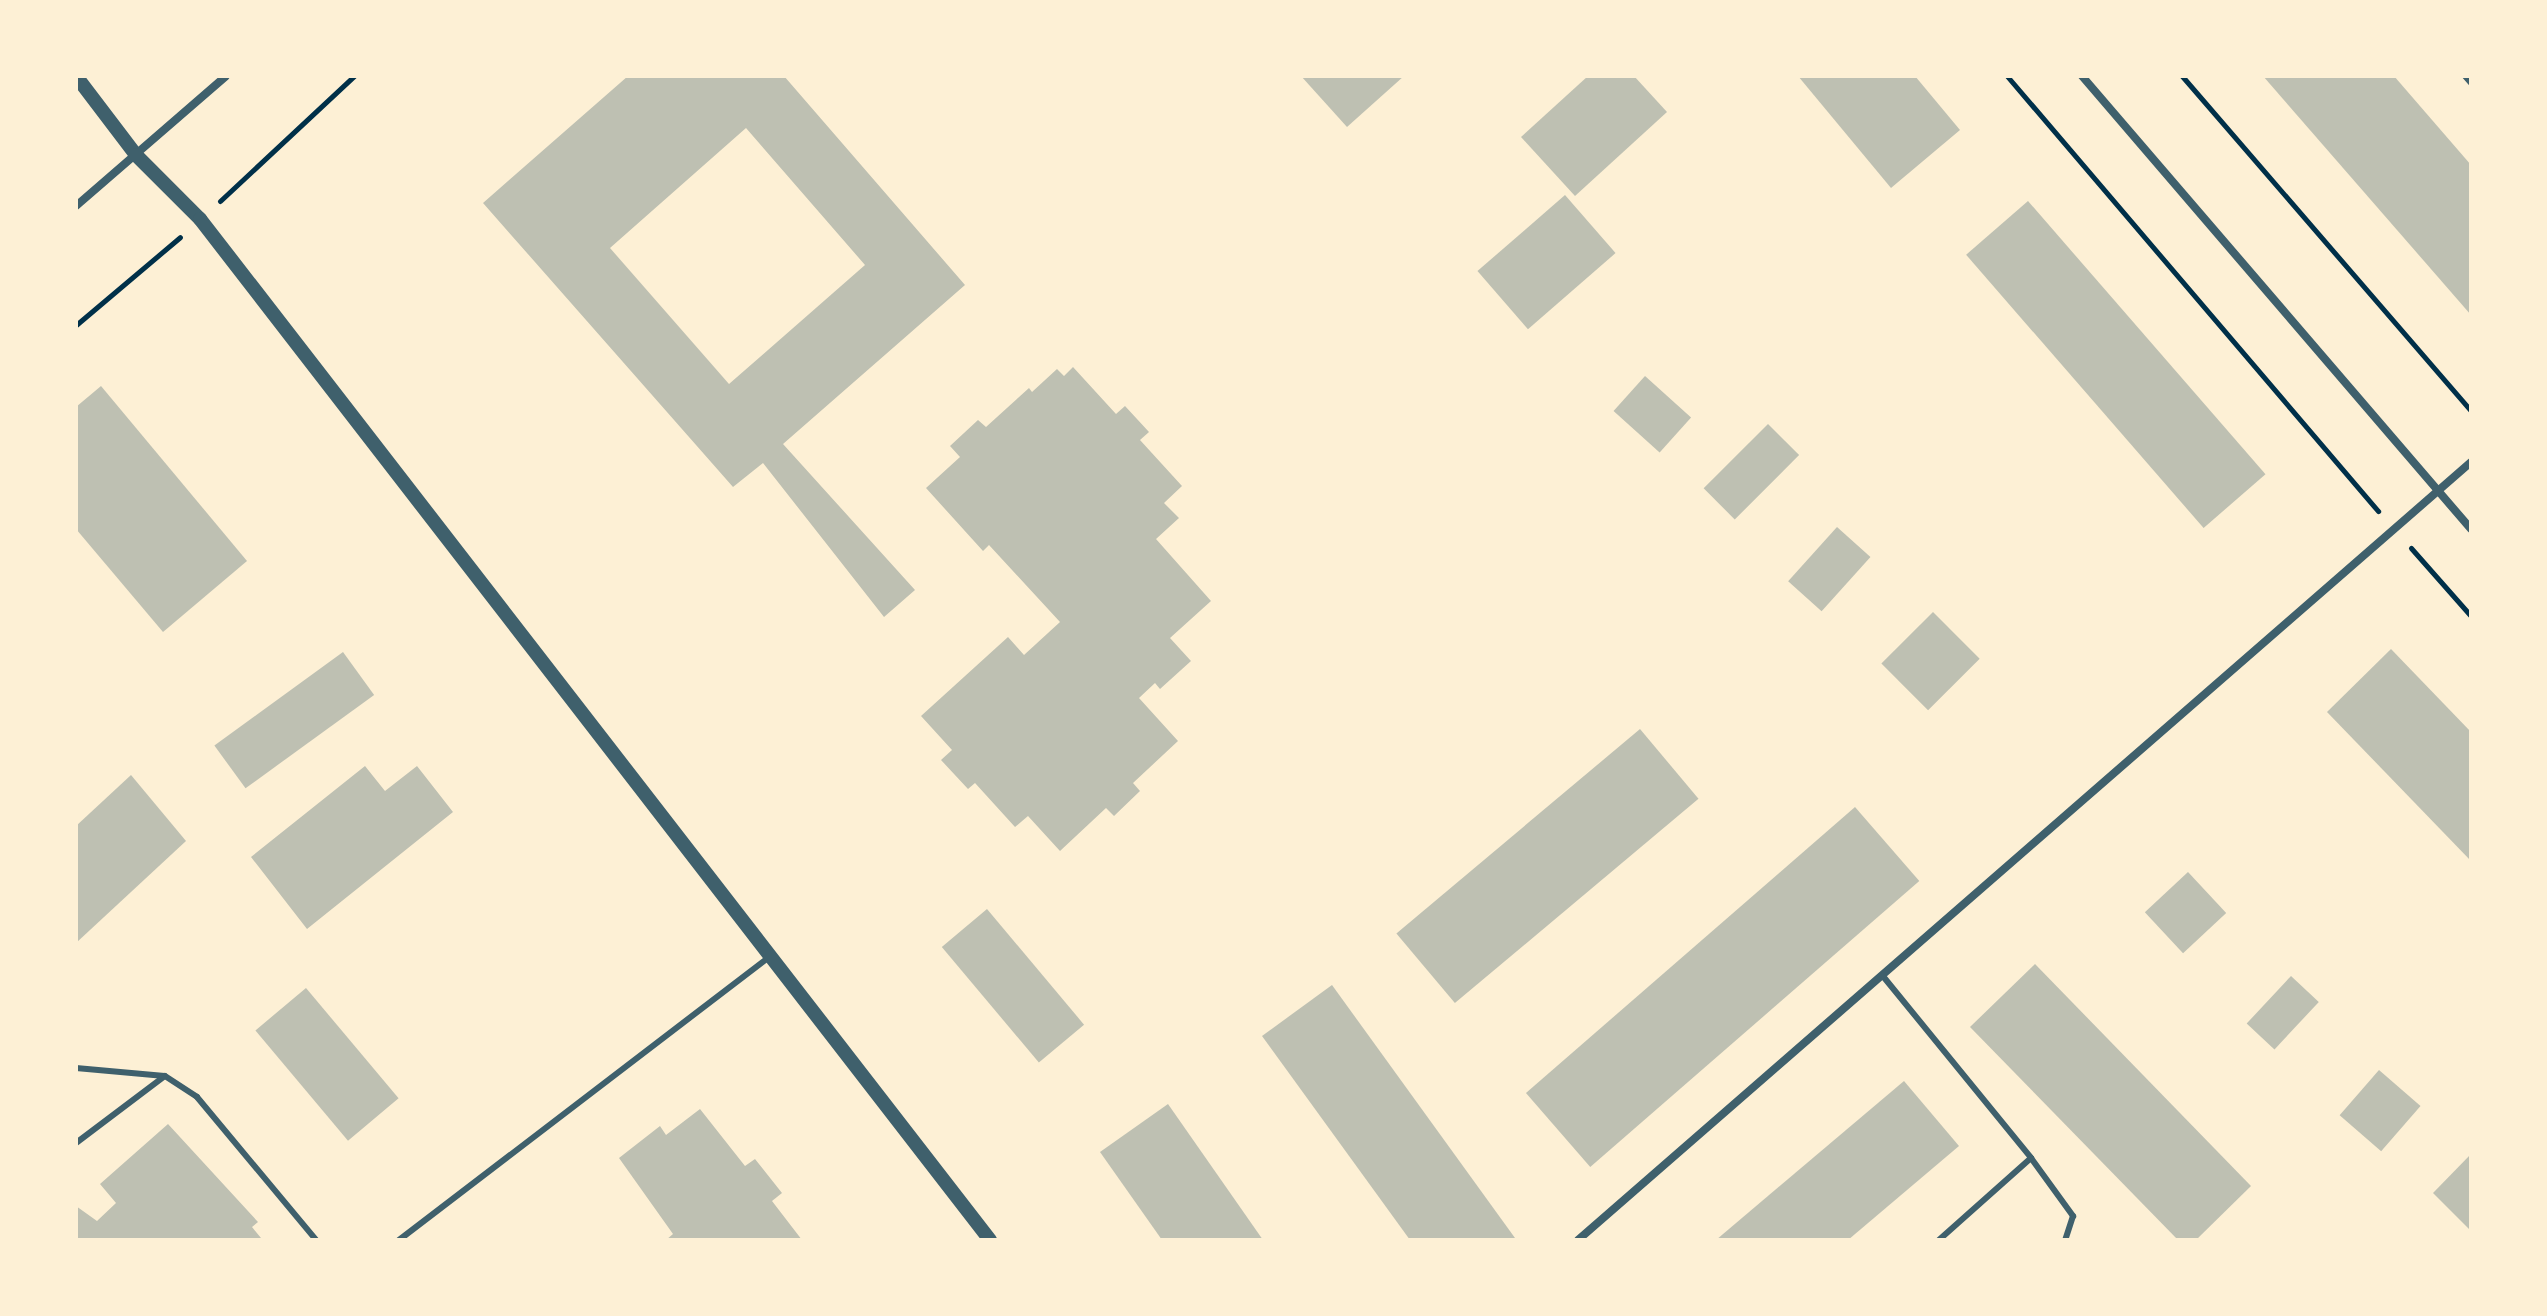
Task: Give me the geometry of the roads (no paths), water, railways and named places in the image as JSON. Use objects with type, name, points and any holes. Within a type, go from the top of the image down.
[{"type":"street","points":[[76,76],[136,155],[200,219],[990,1240]]},
{"type":"street","points":[[76,206],[226,76]]},
{"type":"street","points":[[2082,76],[2471,529]]},
{"type":"street","points":[[1578,1240],[2439,494],[2471,462]]},
{"type":"lane","points":[[2465,76],[2471,83]]},
{"type":"lane","points":[[399,1240],[770,956]]},
{"type":"lane","points":[[1882,975],[2031,1158],[2073,1216],[2065,1240]]},
{"type":"lane","points":[[76,1068],[165,1076],[197,1097],[316,1240]]},
{"type":"lane","points":[[76,1143],[165,1076]]},
{"type":"lane","points":[[1939,1240],[2031,1158]]}]
